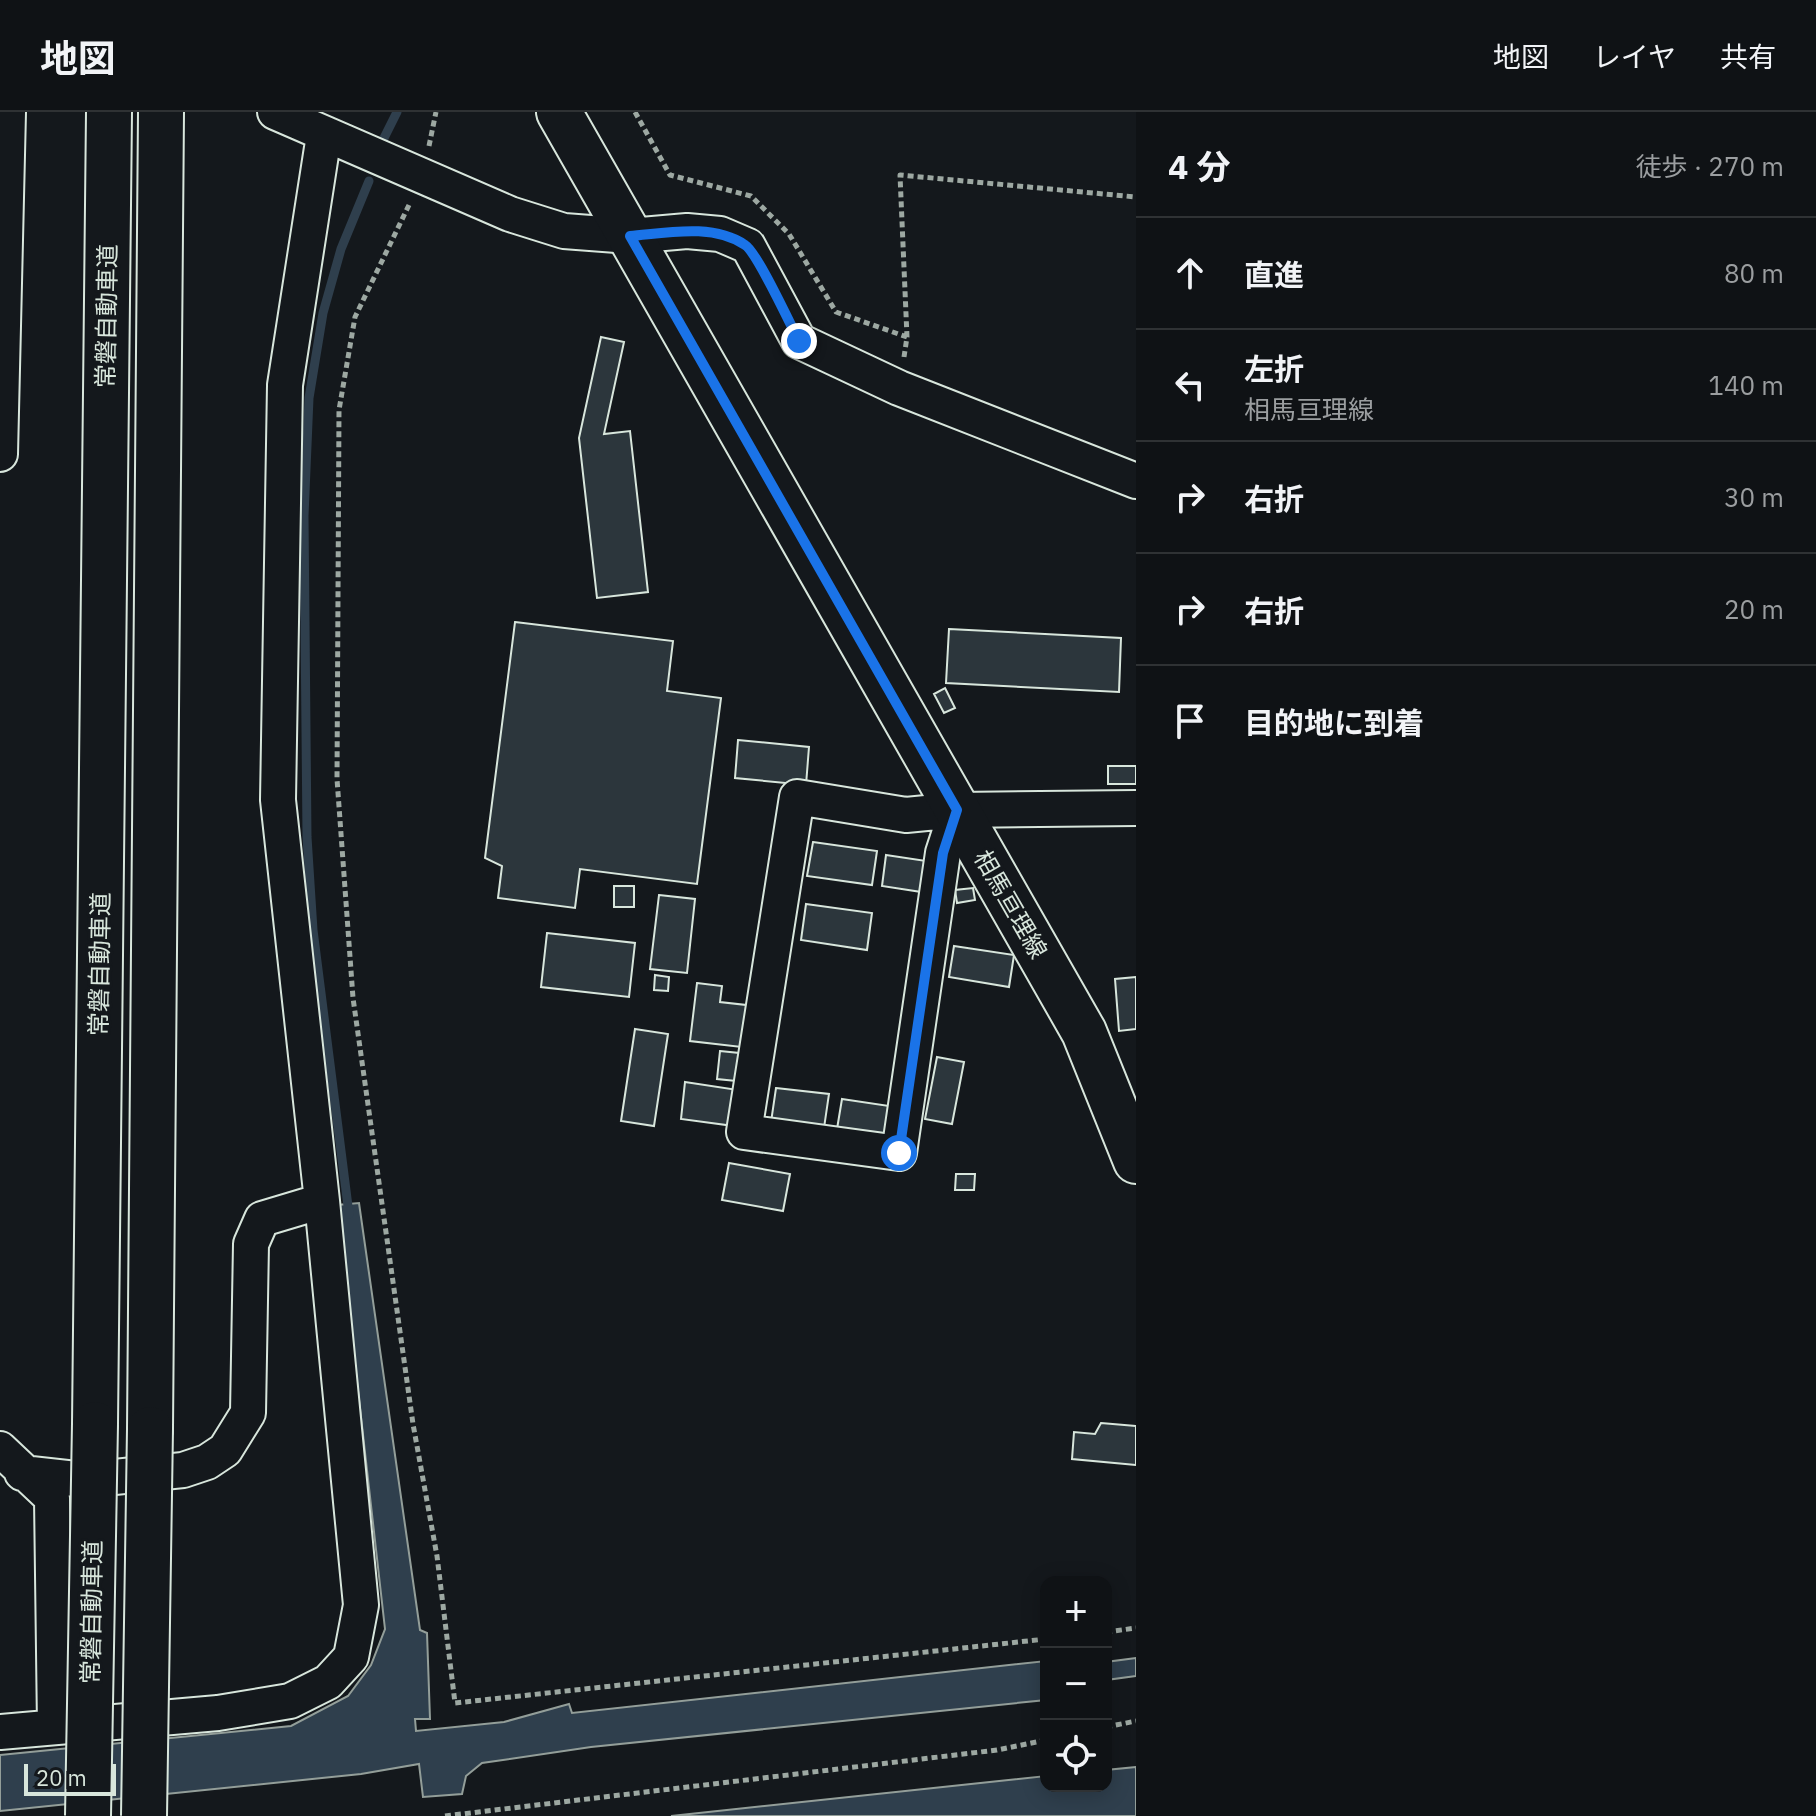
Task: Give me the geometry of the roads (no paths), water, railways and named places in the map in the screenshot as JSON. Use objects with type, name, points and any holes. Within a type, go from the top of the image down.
[{"type":"main road","name":"常磐自動車道","points":[[88,1816],[109,112]]},
{"type":"main road","points":[[144,1816],[161,112]]},
{"type":"main road","name":"相馬亘理線","points":[[559,112],[1084,1032],[1136,1161]]},
{"type":"street","points":[[0,454],[8,112]]},
{"type":"street","points":[[275,112],[510,214],[564,231],[630,236],[709,233],[748,246],[799,341],[899,388],[1136,481]]},
{"type":"street","points":[[0,1732],[218,1713],[290,1701],[328,1682],[351,1657],[361,1605],[322,1201],[278,800],[285,385],[324,135]]},
{"type":"street","points":[[957,810],[943,853],[899,1153],[744,1132],[797,797],[906,815],[957,810],[1136,808]]},
{"type":"street","points":[[11,1461],[85,1480],[183,1470],[207,1462],[225,1450],[248,1413],[251,1244],[262,1219],[322,1201]]},
{"type":"street","points":[[11,1461],[52,1498],[55,1727]]},
{"type":"water","points":[[359,1203],[420,1630],[427,1633],[430,1719],[415,1719],[416,1731],[504,1722],[569,1704],[572,1713],[1040,1662],[1040,1701],[591,1747],[482,1763],[466,1776],[462,1794],[423,1797],[419,1764],[361,1774],[0,1811],[0,1755],[291,1726],[348,1696],[371,1665],[385,1629],[337,1205]]},
{"type":"water","points":[[1136,1658],[1136,1676],[1112,1679],[1112,1661]]},
{"type":"water","points":[[1136,1767],[1136,1816],[671,1816],[1040,1777],[1040,1792],[1112,1792],[1112,1769]]},
{"type":"waterway","points":[[383,140],[397,112]]},
{"type":"waterway","points":[[349,1214],[313,930],[307,837],[304,516],[309,398],[323,313],[341,249],[369,181]]}]
